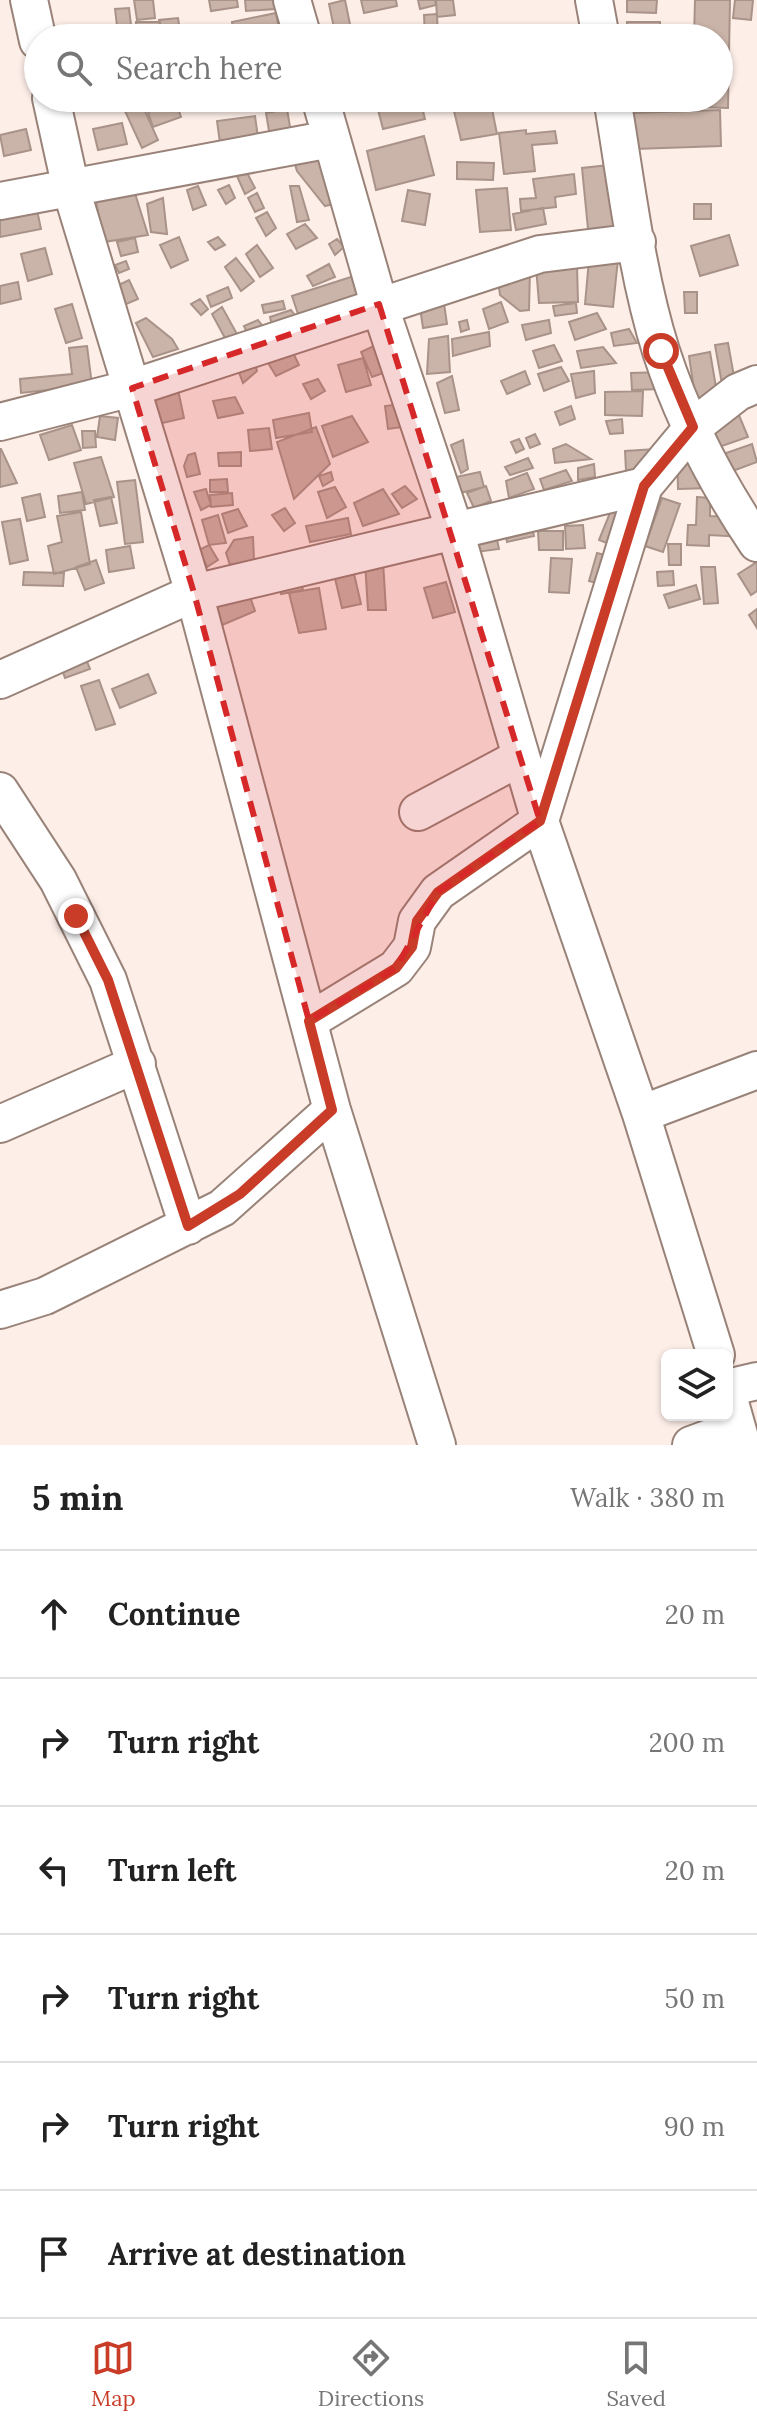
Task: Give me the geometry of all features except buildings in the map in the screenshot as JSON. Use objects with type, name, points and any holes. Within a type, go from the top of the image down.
[{"type":"street","points":[[29,0],[34,24]]},
{"type":"street","points":[[292,0],[299,24]]},
{"type":"street","points":[[594,0],[598,24]]},
{"type":"street","points":[[54,112],[71,189],[194,593],[332,1110],[437,1445]]},
{"type":"street","points":[[324,112],[379,304],[455,531],[540,821],[641,1114],[714,1349]]},
{"type":"street","points":[[614,112],[637,242],[661,351],[725,495],[757,543]]},
{"type":"street","points":[[0,201],[331,139]]},
{"type":"street","points":[[0,422],[132,388],[379,304],[540,254],[637,242]]},
{"type":"street","points":[[309,1021],[396,968],[412,947],[417,921],[438,892],[540,821],[644,486],[693,427],[738,392],[757,384]]},
{"type":"street","points":[[0,680],[194,593],[644,486]]},
{"type":"street","points":[[418,812],[521,757]]},
{"type":"street","points":[[0,791],[58,880],[108,980],[188,1226]]},
{"type":"street","points":[[0,1124],[137,1064]]},
{"type":"street","points":[[641,1114],[757,1070]]},
{"type":"street","points":[[0,1310],[45,1296],[188,1226],[240,1194],[332,1110]]},
{"type":"street","points":[[733,1388],[757,1381]]},
{"type":"street","points":[[691,1445],[740,1436],[733,1411]]},
{"type":"highlighted area","points":[[379,304],[540,821],[438,892],[396,968],[309,1021],[194,593],[132,388]]},
{"type":"route","points":[[76,916],[108,980],[188,1226],[222,1208],[240,1194],[332,1110],[309,1021],[396,968],[412,947],[417,921],[438,892],[540,821],[644,486],[693,427],[661,351]]}]
